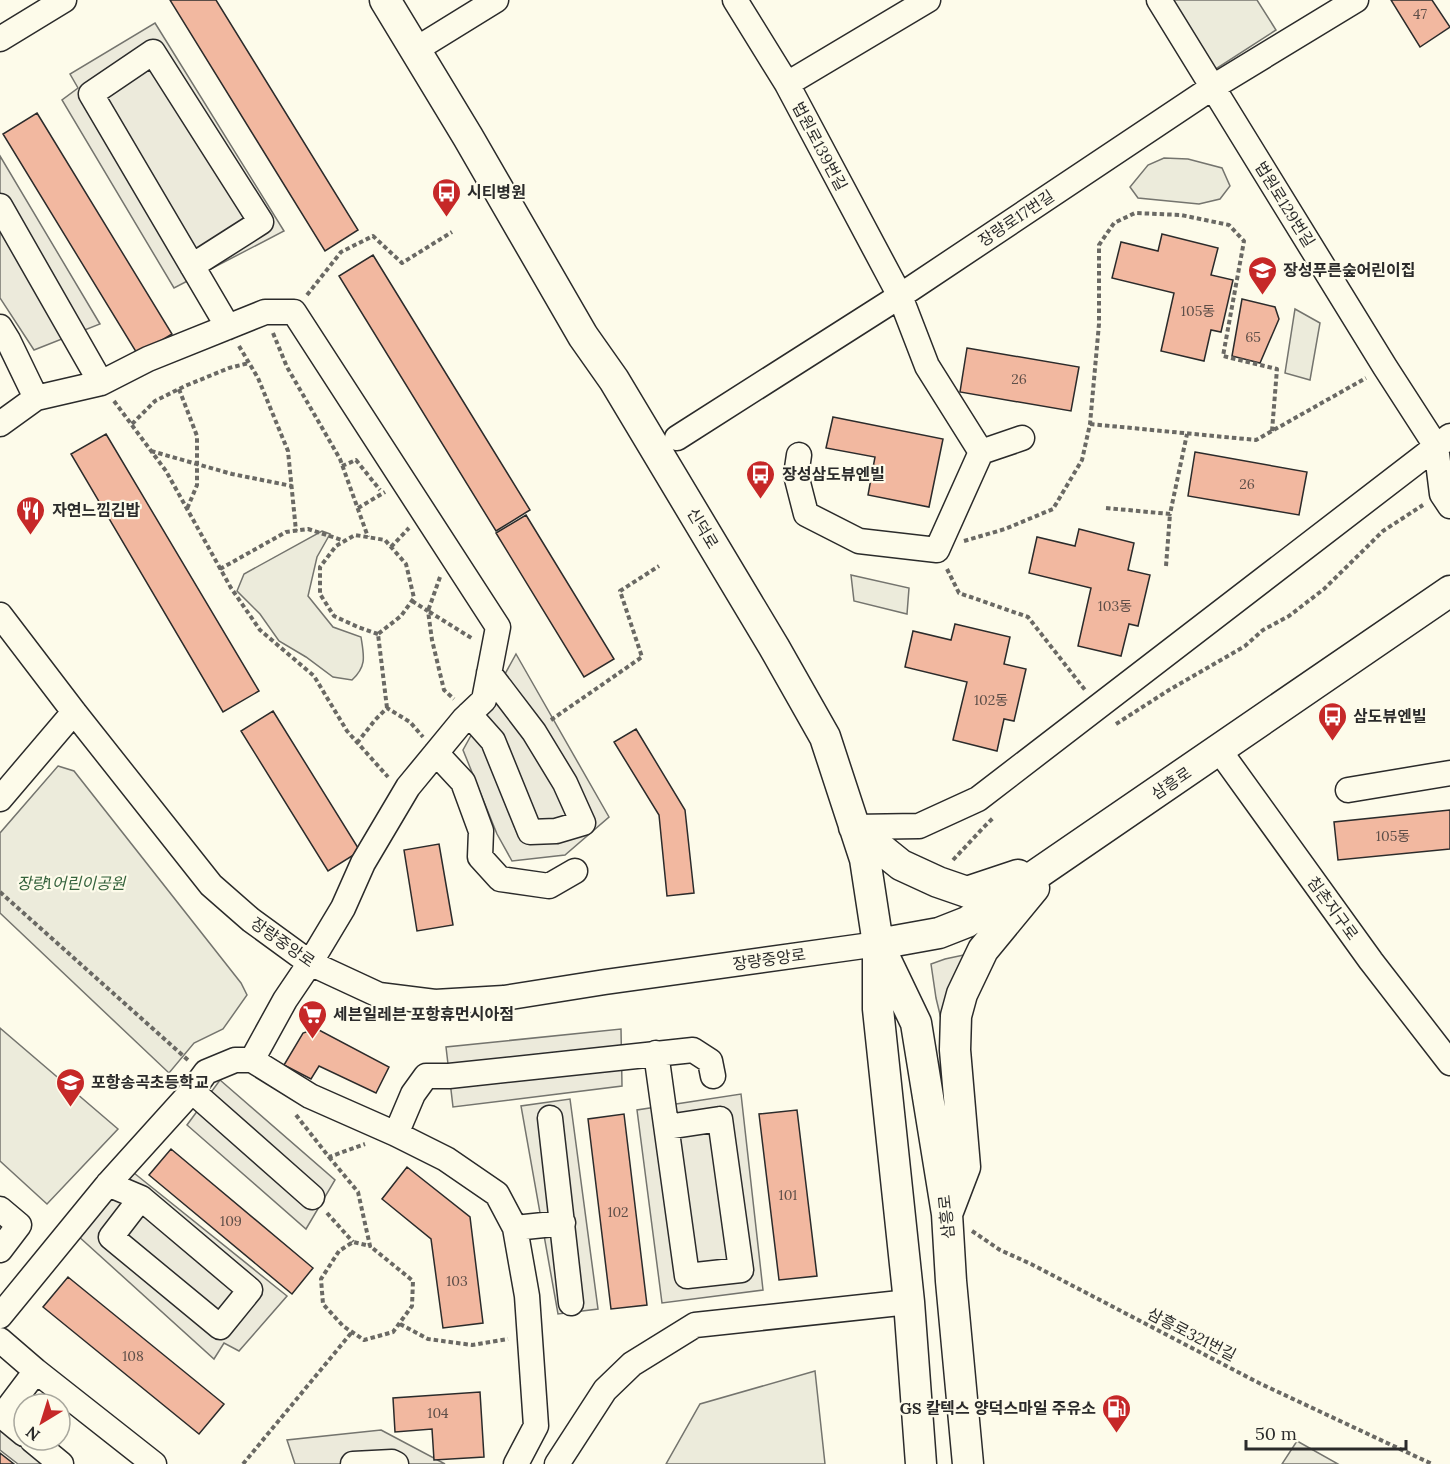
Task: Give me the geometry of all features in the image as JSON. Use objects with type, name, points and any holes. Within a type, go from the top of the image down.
[{"type":"main road","name":"신덕로","points":[[385,0],[468,137],[583,336],[614,380],[774,647],[825,737],[865,859],[879,944]]},
{"type":"main road","name":"삼흥로","points":[[968,1464],[947,1214],[916,1023],[879,944],[939,933],[967,922],[1450,591]]},
{"type":"main road","points":[[854,826],[901,865],[967,892],[1055,862]]},
{"type":"main road","points":[[947,1214],[965,1167],[955,1050],[956,1016],[962,994],[983,950],[1055,862]]},
{"type":"main road","points":[[879,944],[878,1009],[909,1302],[921,1464]]},
{"type":"street","points":[[0,39],[64,0]]},
{"type":"street","points":[[415,50],[496,0]]},
{"type":"street","name":"법원로139번길","points":[[735,0],[787,84],[900,296],[927,366],[981,452]]},
{"type":"street","points":[[787,84],[928,0]]},
{"type":"street","name":"법원로129번길","points":[[1158,0],[1214,87],[1385,367],[1443,441],[1446,500]]},
{"type":"street","name":"장량로17번길","points":[[676,438],[900,296],[1214,87],[1356,0]]},
{"type":"street","points":[[192,266],[261,222],[153,52],[91,94],[192,266],[228,327]]},
{"type":"street","points":[[0,206],[101,383]]},
{"type":"street","points":[[0,424],[36,398],[101,383],[148,359],[266,312],[294,312],[498,627],[484,700],[469,714],[408,787],[363,863],[343,908],[285,1000],[252,1060]]},
{"type":"street","points":[[3,337],[36,398]]},
{"type":"street","points":[[800,455],[796,475],[806,514],[859,541],[937,550],[981,452],[1022,438]]},
{"type":"street","points":[[854,826],[919,826],[978,799],[1443,441]]},
{"type":"street","name":"장량중앙로","points":[[0,615],[211,885],[251,920],[310,963],[379,995],[435,1002],[504,998],[879,944]]},
{"type":"street","points":[[469,714],[493,741],[530,832],[556,831],[583,823],[565,783],[491,662]]},
{"type":"street","points":[[0,799],[74,712]]},
{"type":"street","name":"침촌지구로","points":[[1219,750],[1371,961],[1450,1063]]},
{"type":"street","points":[[436,753],[463,782],[481,831],[480,857],[500,879],[549,886],[575,871]]},
{"type":"street","points":[[1348,790],[1450,773]]},
{"type":"street","points":[[396,1134],[413,1094],[426,1076],[449,1076],[693,1050],[710,1061],[713,1076]]},
{"type":"street","points":[[656,1053],[687,1276],[741,1270],[720,1119],[667,1127]]},
{"type":"street","points":[[0,1316],[108,1184],[192,1091],[206,1072],[235,1060],[252,1060],[310,1096],[446,1159],[497,1194],[515,1228],[526,1296],[536,1426],[516,1464]]},
{"type":"street","points":[[192,1091],[312,1197]]},
{"type":"street","points":[[550,1118],[571,1304]]},
{"type":"street","points":[[108,1184],[141,1198],[250,1290],[220,1327],[111,1237],[141,1198]]},
{"type":"street","points":[[0,1209],[19,1225],[0,1250]]},
{"type":"street","points":[[515,1228],[563,1223]]},
{"type":"street","points":[[557,1464],[605,1390],[632,1364],[695,1325],[909,1302]]},
{"type":"street","points":[[0,1340],[154,1464]]},
{"type":"street","points":[[20,1392],[36,1371]]},
{"type":"street","points":[[12,1403],[2,1416],[12,1424]]},
{"type":"street","points":[[46,1452],[61,1464]]},
{"type":"street","points":[[353,1464],[392,1462],[396,1464]]},
{"type":"path","points":[[1098,706],[1028,617],[959,593],[937,550],[1005,529],[1053,509],[1083,460],[1090,424],[1099,324],[1099,245],[1113,223],[1135,213],[1181,215],[1228,225],[1244,241],[1223,356],[1277,369],[1272,431]]},
{"type":"path","points":[[294,312],[341,252],[373,236],[402,263],[452,232]]},
{"type":"path","points":[[266,312],[287,367],[340,459],[368,537]]},
{"type":"path","points":[[228,327],[258,378],[288,451],[296,531]]},
{"type":"path","points":[[132,425],[155,401],[229,368],[249,363]]},
{"type":"path","points":[[1090,424],[1256,440],[1385,367]]},
{"type":"path","points":[[101,383],[166,471],[231,588],[260,630],[314,676],[347,732],[404,794]]},
{"type":"path","points":[[179,389],[196,436],[196,485],[187,509]]},
{"type":"path","points":[[1166,567],[1170,514],[1187,434]]},
{"type":"path","points":[[151,451],[232,474],[292,486]]},
{"type":"path","points":[[342,466],[356,460],[389,502]]},
{"type":"path","points":[[358,508],[404,481]]},
{"type":"path","points":[[1111,728],[1169,690],[1245,646],[1263,630],[1289,616],[1324,589],[1383,531],[1446,500]]},
{"type":"path","points":[[1106,508],[1170,514]]},
{"type":"path","points":[[403,519],[416,536]]},
{"type":"path","points":[[391,547],[409,528]]},
{"type":"path","points":[[220,569],[286,532],[308,530],[345,541]]},
{"type":"path","points":[[355,535],[385,540],[406,564],[414,597],[401,616],[378,634],[334,616],[320,594],[320,567],[336,546],[355,535]]},
{"type":"path","points":[[534,732],[642,657],[620,591],[659,566]]},
{"type":"path","points":[[440,576],[428,611],[432,640],[444,690],[469,714]]},
{"type":"path","points":[[412,601],[428,611],[491,662]]},
{"type":"path","points":[[378,634],[387,708]]},
{"type":"path","points":[[357,742],[387,708]]},
{"type":"path","points":[[387,708],[410,722],[436,753]]},
{"type":"path","points":[[946,868],[996,815]]},
{"type":"path","points":[[0,892],[191,1063]]},
{"type":"path","points":[[329,1156],[358,1192],[370,1245]]},
{"type":"path","points":[[312,1197],[353,1242],[370,1245],[413,1281],[412,1306],[393,1332],[364,1340],[343,1326],[323,1304],[321,1279],[339,1251],[353,1242]]},
{"type":"path","name":"삼흥로321번길","points":[[947,1214],[1000,1250],[1260,1383],[1432,1464]]},
{"type":"path","points":[[399,1323],[428,1339],[472,1345],[529,1336]]},
{"type":"path","points":[[243,1464],[352,1332]]},
{"type":"green space","points":[[1160,0],[1257,0],[1276,30],[1208,74]]},
{"type":"green space","points":[[1164,158],[1188,159],[1222,168],[1230,186],[1220,199],[1199,204],[1138,198],[1130,187],[1148,165]]},
{"type":"green space","points":[[1295,309],[1320,323],[1310,380],[1285,373]]},
{"type":"green space","points":[[322,531],[330,534],[317,557],[308,596],[333,627],[361,637],[362,665],[352,680],[333,677],[279,641],[260,614],[237,591],[244,574]]},
{"type":"green space","points":[[851,575],[909,588],[907,614],[854,601]]},
{"type":"green space","name":"장량1어린이공원","points":[[58,766],[74,771],[241,983],[247,995],[223,1029],[194,1043],[169,1073],[0,913],[0,833]]},
{"type":"green space","points":[[0,1028],[118,1129],[47,1204],[0,1161]]},
{"type":"green space","points":[[815,1371],[825,1464],[666,1464],[700,1404]]},
{"type":"green space","points":[[1297,1441],[1338,1464],[1282,1464]]},
{"type":"shaded area","points":[[155,23],[284,231],[174,288],[62,100],[78,88],[70,74]]},
{"type":"shaded area","points":[[0,156],[100,324],[34,350],[0,298]]},
{"type":"shaded area","points":[[516,654],[609,817],[565,855],[512,861],[497,834],[463,750]]},
{"type":"shaded area","points":[[973,953],[944,1031],[931,964]]},
{"type":"shaded area","points":[[621,1029],[622,1086],[453,1107],[446,1047]]},
{"type":"shaded area","points":[[220,1080],[335,1180],[306,1229],[187,1125]]},
{"type":"shaded area","points":[[741,1094],[763,1290],[662,1303],[637,1110]]},
{"type":"shaded area","points":[[570,1099],[598,1309],[558,1314],[521,1106]]},
{"type":"shaded area","points":[[134,1173],[287,1296],[239,1351],[224,1343],[214,1359],[77,1235]]},
{"type":"shaded area","points":[[0,1430],[12,1439],[12,1452],[28,1452],[44,1464],[18,1464],[0,1450]]},
{"type":"shaded area","points":[[381,1430],[445,1464],[295,1464],[287,1440]]},
{"type":"building","points":[[170,0],[216,0],[358,230],[325,251]]},
{"type":"building","points":[[1391,0],[1432,0],[1450,27],[1420,47]]},
{"type":"building","points":[[37,113],[172,334],[138,355],[3,134]]},
{"type":"building","points":[[1162,234],[1218,248],[1211,275],[1233,280],[1221,332],[1211,330],[1204,361],[1161,351],[1174,293],[1112,278],[1121,242],[1158,251]]},
{"type":"building","points":[[373,255],[530,510],[496,531],[339,276]]},
{"type":"building","name":"장성푸른숲어린이집","points":[[1242,299],[1275,307],[1279,319],[1260,363],[1232,356]]},
{"type":"building","points":[[967,348],[1079,367],[1071,411],[960,392]]},
{"type":"building","points":[[833,417],[943,439],[929,507],[868,495],[875,457],[826,448]]},
{"type":"building","points":[[106,434],[259,691],[223,712],[71,454]]},
{"type":"building","points":[[1195,452],[1307,472],[1299,515],[1188,496]]},
{"type":"building","points":[[526,515],[614,659],[584,677],[496,533]]},
{"type":"building","points":[[1079,529],[1134,543],[1128,570],[1150,575],[1138,626],[1129,624],[1121,656],[1078,646],[1091,588],[1029,573],[1037,537],[1075,546]]},
{"type":"building","points":[[955,624],[1010,637],[1004,664],[1026,669],[1014,721],[1004,719],[997,751],[953,740],[967,682],[905,667],[913,631],[951,640]]},
{"type":"building","points":[[273,711],[360,851],[328,871],[241,731]]},
{"type":"building","points":[[636,729],[685,810],[694,893],[667,896],[659,815],[614,742]]},
{"type":"building","points":[[1450,810],[1450,849],[1338,860],[1334,822]]},
{"type":"building","points":[[439,844],[453,925],[417,931],[404,850]]},
{"type":"building","points":[[319,1030],[389,1067],[376,1093],[319,1066],[311,1079],[284,1065],[303,1033]]},
{"type":"building","points":[[797,1110],[817,1276],[779,1280],[759,1114]]},
{"type":"building","points":[[624,1114],[647,1305],[611,1309],[588,1119]]},
{"type":"building","points":[[171,1149],[313,1268],[292,1294],[149,1175]]},
{"type":"building","points":[[407,1167],[470,1217],[483,1323],[443,1328],[431,1239],[382,1199]]},
{"type":"building","points":[[68,1277],[224,1404],[199,1434],[43,1307]]},
{"type":"building","points":[[480,1392],[484,1457],[434,1460],[432,1429],[395,1432],[393,1398]]},
{"type":"building","points":[[0,1453],[14,1464],[0,1464]]},
{"type":"place","name":"시티병원","points":[[446,218]]},
{"type":"place","name":"장성푸른숲어린이집","points":[[1262,296]]},
{"type":"place","name":"장성삼도뷰엔빌","points":[[761,500]]},
{"type":"place","name":"자연느낌김밥","points":[[31,536]]},
{"type":"place","name":"삼도뷰엔빌","points":[[1332,742]]},
{"type":"place","name":"세븐일레븐 포항휴먼시아점","points":[[312,1040]]},
{"type":"place","name":"포항송곡초등학교","points":[[70,1108]]},
{"type":"place","name":"GS 칼텍스 양덕스마일 주유소","points":[[1117,1434]]}]
